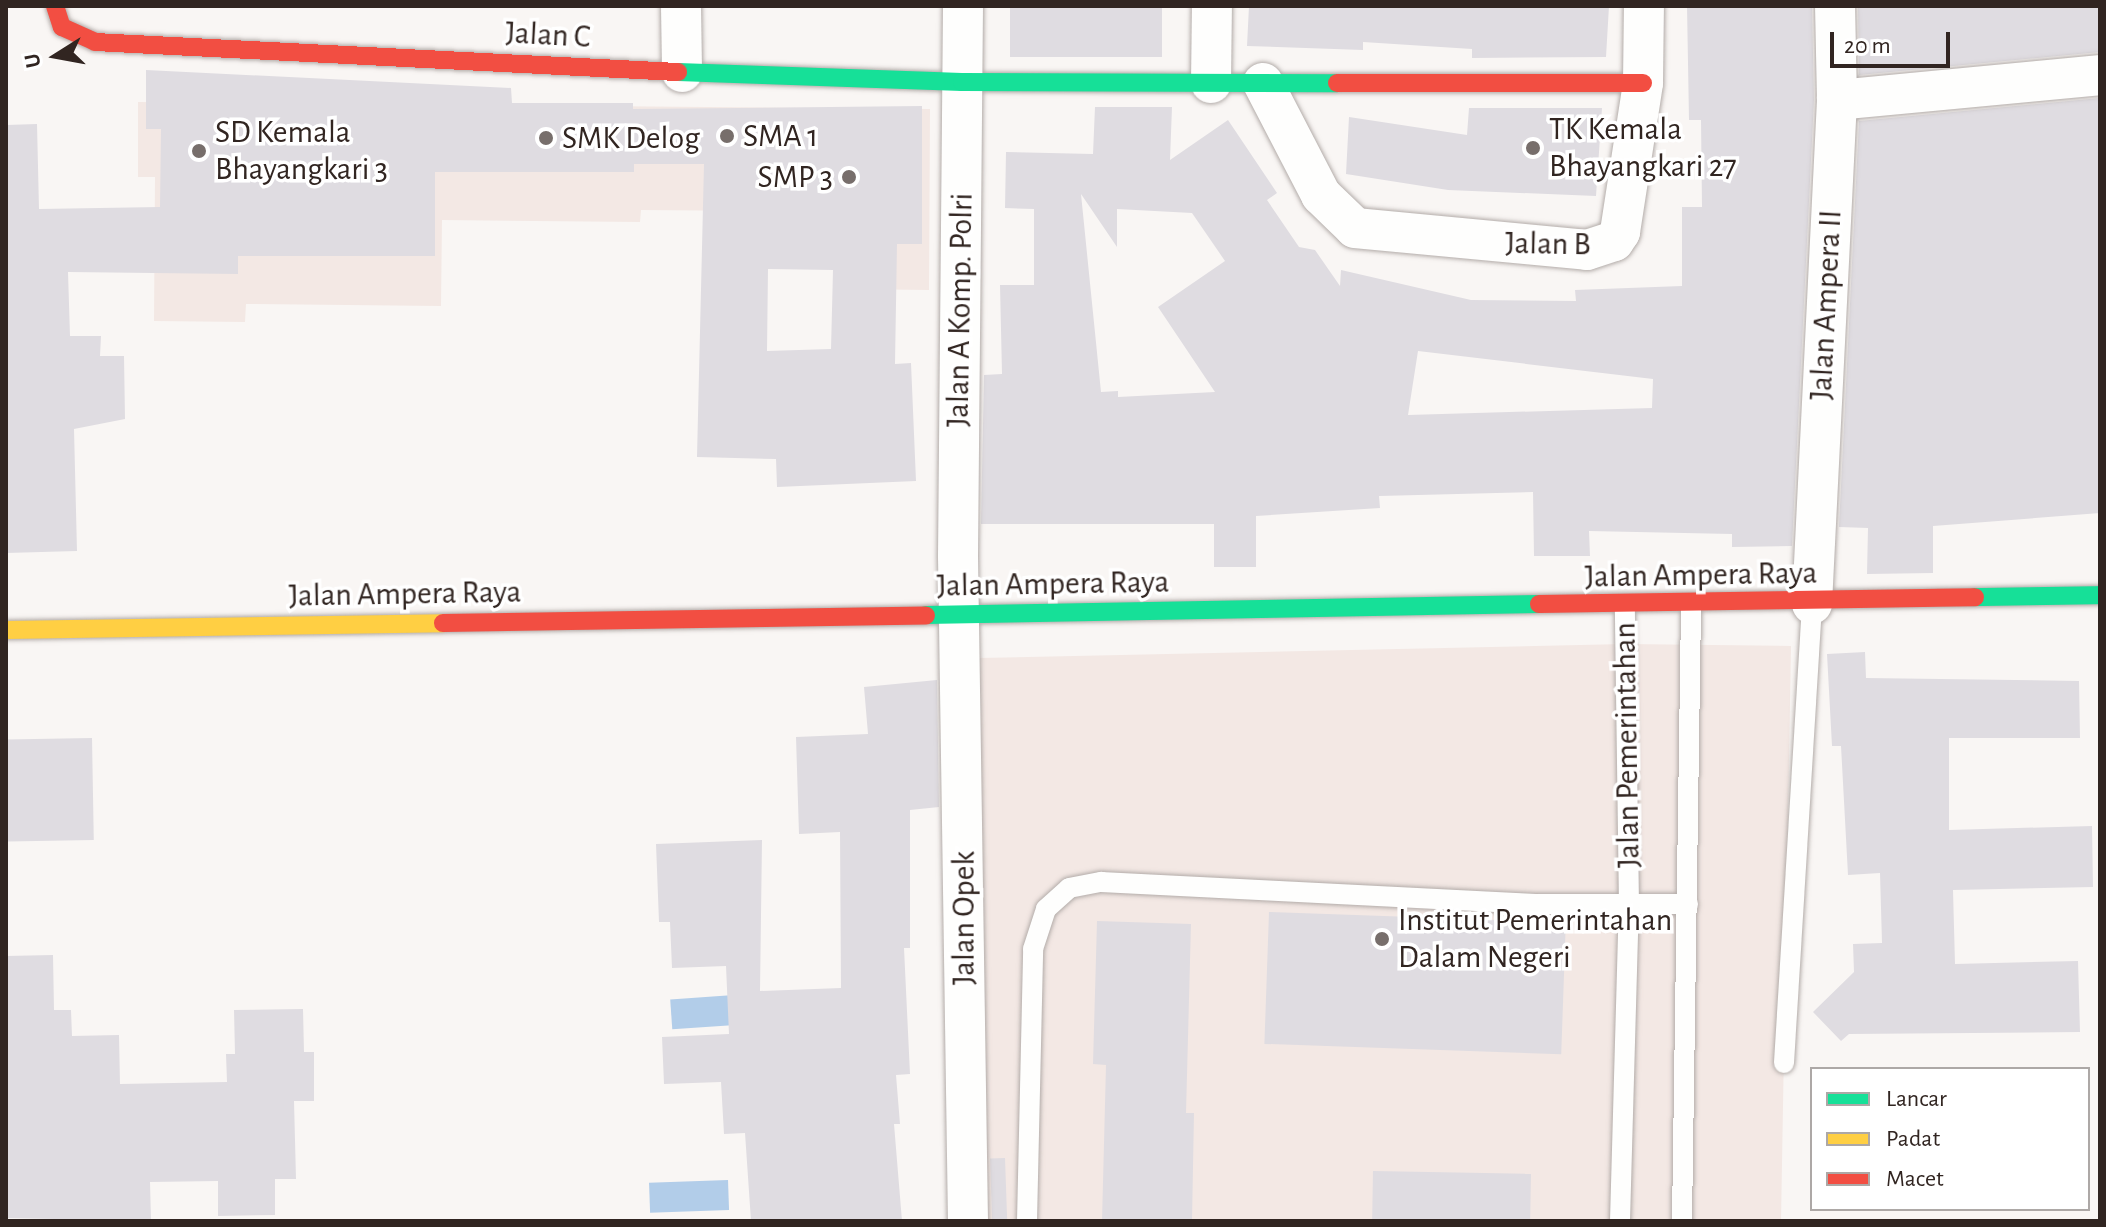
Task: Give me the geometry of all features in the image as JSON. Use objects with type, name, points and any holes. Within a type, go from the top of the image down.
[{"type":"street","name":"Jalan C","points":[[55,6],[62,27],[95,42],[682,72],[962,82]]},
{"type":"street","points":[[681,6],[682,72]]},
{"type":"street","name":"Jalan A Komp. Polri","points":[[960,615],[963,6]]},
{"type":"street","points":[[1211,83],[1212,6]]},
{"type":"street","points":[[962,82],[1643,83],[1644,6]]},
{"type":"street","name":"Jalan Ampera II","points":[[1812,604],[1837,100],[1835,6]]},
{"type":"street","points":[[1837,100],[2100,75]]},
{"type":"street","name":"Jalan B","points":[[1263,83],[1321,195],[1355,228],[1587,250],[1614,241],[1620,232],[1643,83]]},
{"type":"street","name":"Jalan Ampera Raya","points":[[6,630],[1812,604],[2100,595]]},
{"type":"street","name":"Jalan Opek","points":[[960,615],[968,1221]]},
{"type":"lane","points":[[1784,1063],[1812,604]]},
{"type":"lane","name":"Jalan Pemerintahan","points":[[1620,1221],[1629,906],[1625,605]]},
{"type":"lane","name":"Jalan Pemerintahan","points":[[1682,1221],[1691,606]]},
{"type":"lane","points":[[1027,1221],[1033,949],[1046,909],[1069,888],[1101,882],[1629,906],[1688,904]]},
{"type":"shaded area","points":[[138,102],[930,109],[929,290],[846,289],[847,267],[770,211],[641,210],[640,222],[442,220],[441,306],[246,304],[245,322],[154,321],[155,177],[138,177]]},
{"type":"shaded area","name":"Institut Pemerintahan Dalam Negeri","points":[[1625,644],[1791,646],[1781,1221],[977,1221],[978,658]]},
{"type":"water","points":[[748,994],[750,1024],[672,1029],[670,999]]},
{"type":"water","points":[[728,1180],[729,1210],[650,1213],[649,1183]]},
{"type":"building","points":[[1010,6],[1162,6],[1162,57],[1010,57]]},
{"type":"building","points":[[1249,6],[1609,6],[1606,57],[1472,58],[1472,49],[1363,42],[1363,50],[1247,46]]},
{"type":"building","points":[[1687,6],[1812,6],[1814,100],[1792,546],[1732,547],[1732,534],[1589,531],[1590,556],[1534,556],[1533,492],[1379,496],[1380,508],[1256,516],[1256,567],[1214,567],[1214,524],[981,524],[984,375],[1002,374],[1000,285],[1034,285],[1034,209],[1005,208],[1006,152],[1093,154],[1095,107],[1172,107],[1170,160],[1228,120],[1277,193],[1267,200],[1299,247],[1315,250],[1340,286],[1341,270],[1471,300],[1576,301],[1575,290],[1682,286],[1682,207],[1702,207],[1701,120],[1689,120]],"holes":[[[1081,194],[1117,247],[1117,209],[1192,213],[1225,261],[1158,307],[1215,392],[1118,397],[1118,391],[1101,392]],[[1418,351],[1653,379],[1652,408],[1408,415]]]},
{"type":"building","points":[[1858,6],[2100,6],[2100,52],[1859,75]]},
{"type":"building","points":[[146,70],[511,88],[512,103],[633,103],[633,109],[922,106],[922,244],[897,244],[895,364],[911,363],[916,481],[777,487],[776,459],[697,457],[704,164],[634,164],[634,172],[435,172],[435,256],[238,256],[238,274],[68,272],[70,336],[101,336],[100,356],[124,356],[125,419],[74,429],[77,551],[6,553],[6,125],[37,124],[39,209],[160,207],[161,129],[146,129]],"holes":[[[768,269],[833,270],[831,349],[767,351]]]},
{"type":"building","points":[[2100,98],[2100,513],[1933,526],[1933,573],[1867,574],[1868,528],[1839,527],[1859,121]]},
{"type":"building","name":"TK Kemala Bhayangkari 27","points":[[1469,108],[1602,108],[1596,196],[1448,190],[1346,174],[1349,117],[1467,135]]},
{"type":"building","points":[[1865,652],[1866,678],[2079,681],[2080,738],[1949,738],[1949,830],[2092,826],[2093,887],[1953,890],[1955,964],[2078,961],[2080,1032],[1849,1034],[1841,1041],[1813,1012],[1854,972],[1853,944],[1882,943],[1880,873],[1848,875],[1841,746],[1832,746],[1827,654]]},
{"type":"building","points":[[937,680],[939,807],[910,810],[910,948],[904,948],[910,1074],[896,1075],[900,1124],[894,1124],[902,1221],[751,1221],[745,1133],[724,1134],[721,1082],[664,1084],[662,1037],[729,1034],[726,966],[672,968],[670,922],[659,922],[656,844],[762,840],[760,991],[841,988],[840,832],[799,834],[796,737],[868,734],[864,687]]},
{"type":"building","points":[[92,738],[94,840],[8,841],[6,740]]},
{"type":"building","points":[[1269,912],[1566,922],[1561,1054],[1264,1044]]},
{"type":"building","points":[[1097,921],[1191,924],[1186,1113],[1194,1113],[1192,1221],[1102,1221],[1106,1065],[1093,1064]]},
{"type":"building","points":[[53,955],[54,1010],[71,1010],[72,1036],[119,1035],[120,1084],[227,1082],[226,1054],[235,1054],[234,1010],[303,1009],[304,1052],[314,1052],[314,1101],[294,1101],[296,1179],[275,1179],[275,1215],[218,1216],[218,1181],[150,1182],[151,1221],[6,1218],[6,956]]},
{"type":"building","points":[[1005,1158],[1007,1221],[992,1221],[990,1159]]},
{"type":"building","points":[[1373,1171],[1531,1174],[1530,1221],[1372,1221]]},
{"type":"traffic: fast","points":[[678,72],[962,82],[1337,83]]},
{"type":"traffic: fast","points":[[1975,597],[2100,595]]},
{"type":"traffic: fast","points":[[926,615],[1539,604]]},
{"type":"traffic: slow","points":[[6,630],[443,623]]},
{"type":"traffic: jam","points":[[55,6],[62,27],[95,42],[678,72]]},
{"type":"traffic: jam","points":[[1337,83],[1643,83]]},
{"type":"traffic: jam","points":[[1539,604],[1975,597]]},
{"type":"traffic: jam","points":[[443,623],[926,615]]},
{"type":"place","name":"SMA 1","points":[[727,136]]},
{"type":"place","name":"SMK Delog","points":[[546,138]]},
{"type":"place","name":"TK Kemala Bhayangkari 27","points":[[1533,148]]},
{"type":"place","name":"SD Kemala Bhayangkari 3","points":[[199,151]]},
{"type":"place","name":"SMP 3","points":[[849,177]]},
{"type":"place","name":"Institut Pemerintahan Dalam Negeri","points":[[1382,939]]}]
